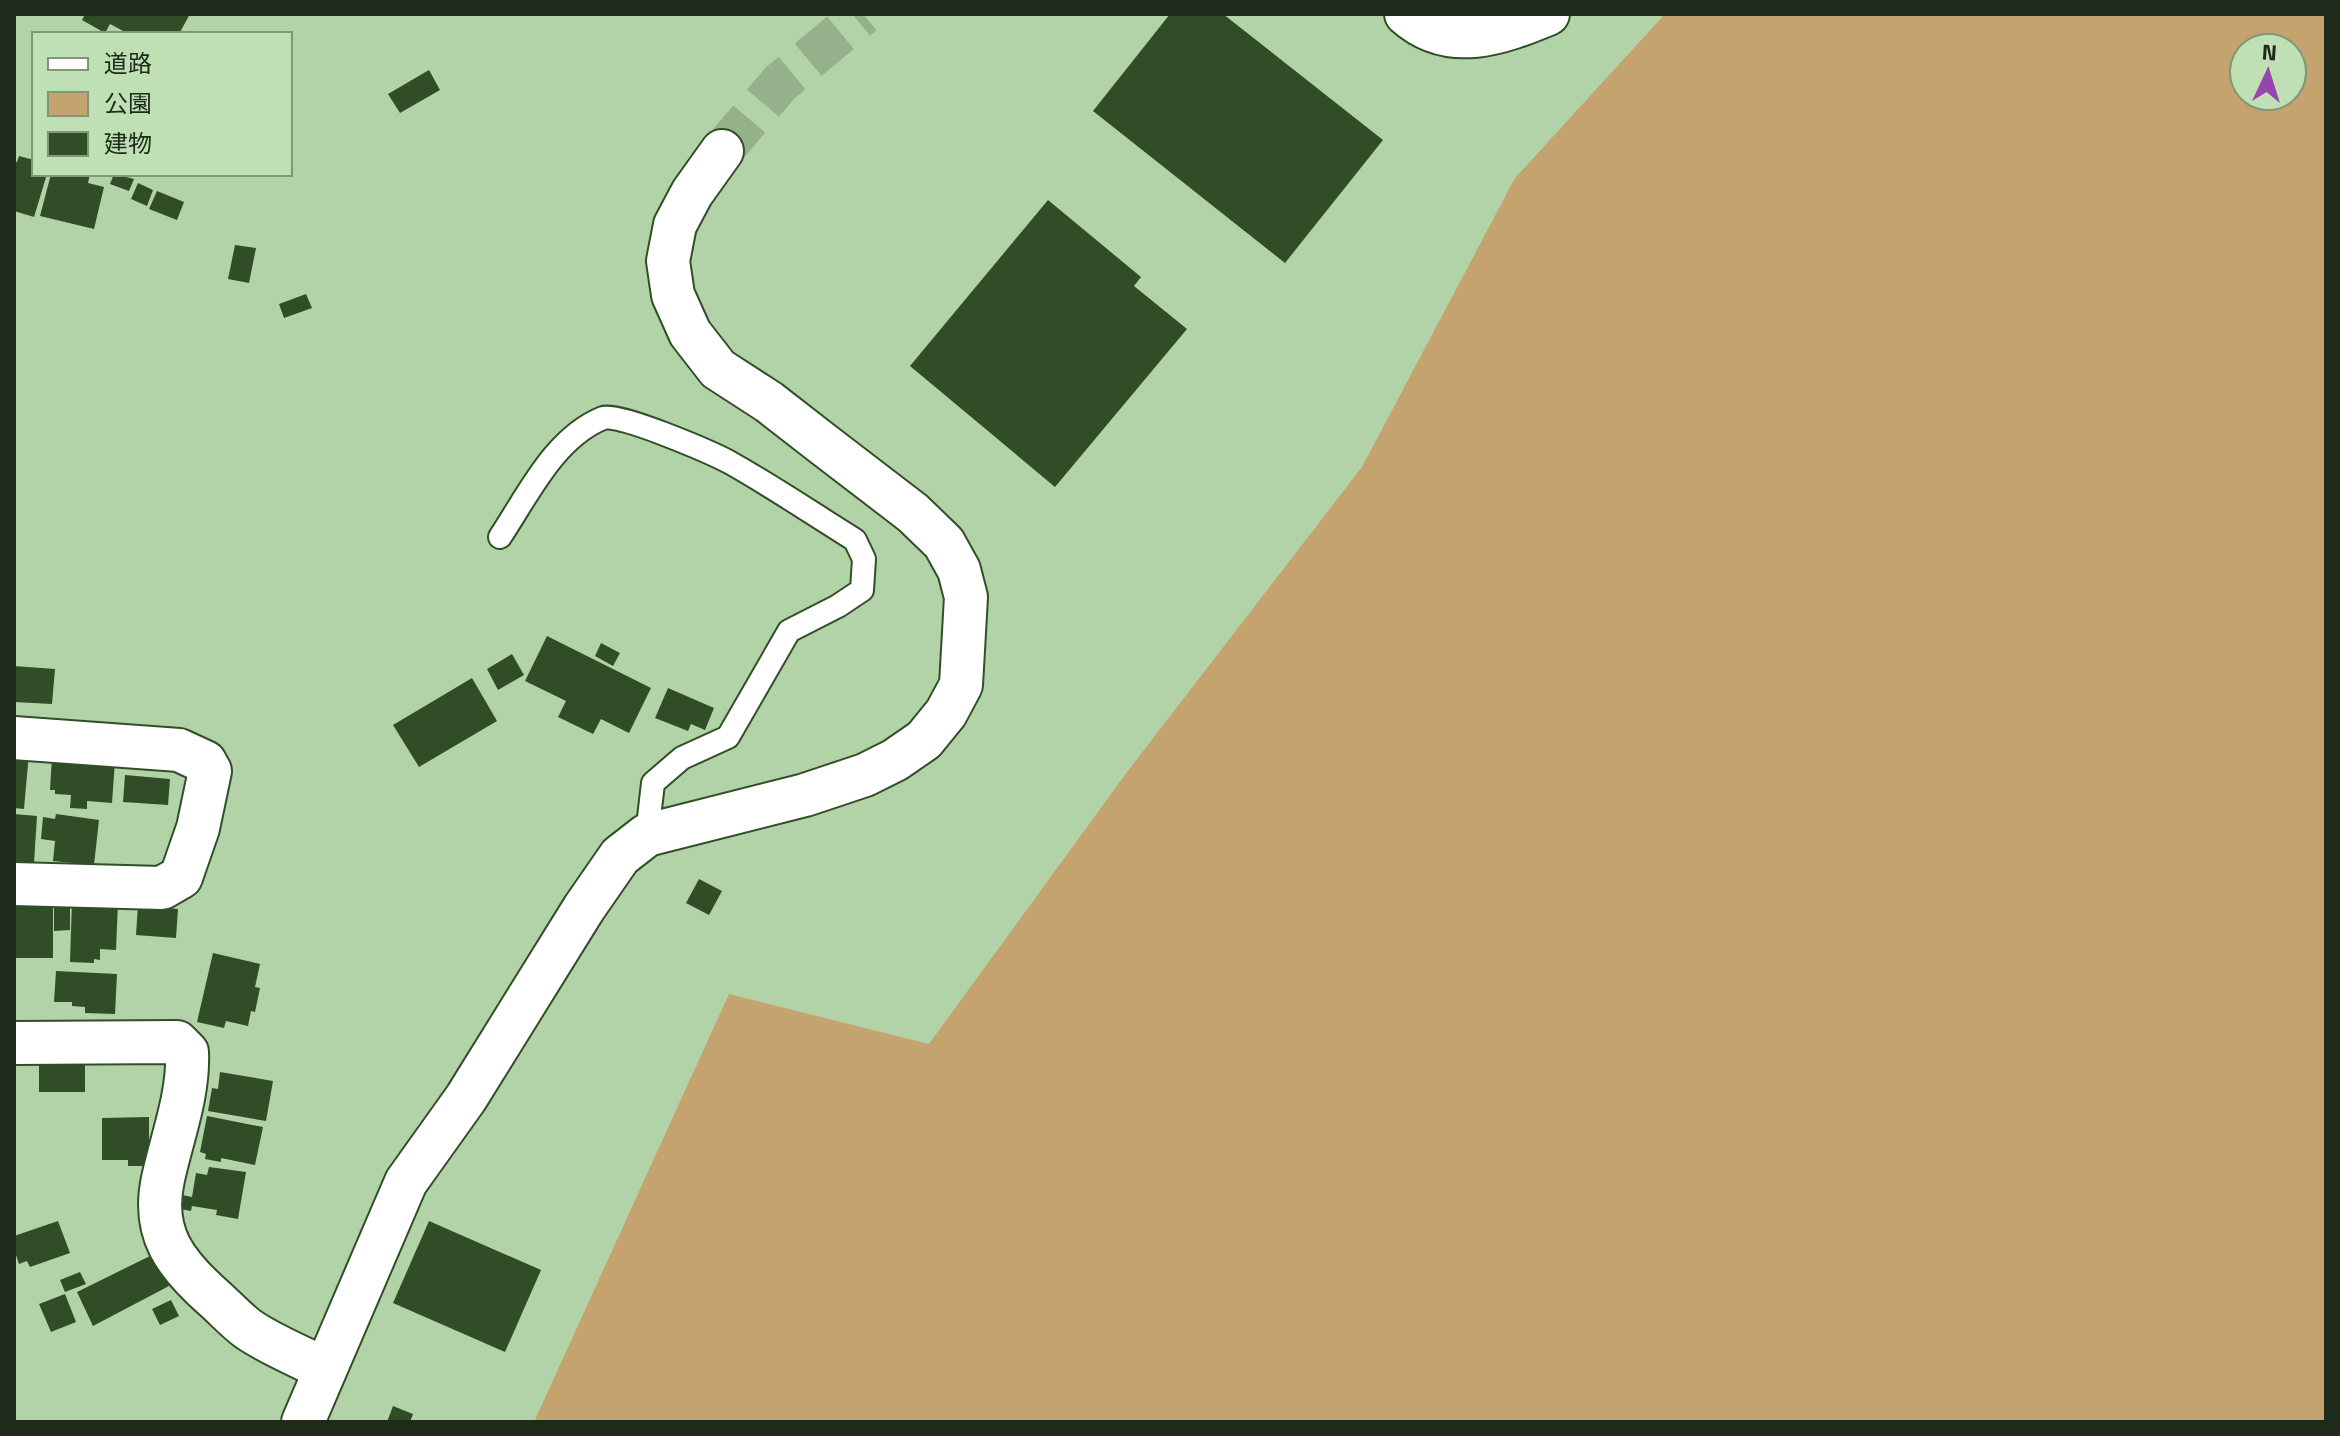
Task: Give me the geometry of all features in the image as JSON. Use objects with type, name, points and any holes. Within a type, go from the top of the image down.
[{"type":"street","points":[[1406,14],[1415,22],[1443,33],[1473,38],[1508,30],[1548,14]]},
{"type":"street","points":[[303,1422],[406,1182],[466,1098],[584,908],[620,856],[647,835],[805,795],[865,775],[895,760],[924,740],[946,713],[961,685],[966,597],[959,570],[944,543],[913,513],[769,402],[718,369],[684,321],[673,295],[668,261],[675,225],[692,193],[722,151]]},
{"type":"street","points":[[14,738],[179,750],[205,762],[210,771],[198,828],[181,877],[162,888],[14,884]]},
{"type":"street","points":[[14,1043],[177,1042],[187,1052],[188,1075],[163,1180],[159,1212],[164,1235],[174,1256],[191,1278],[249,1329],[324,1369]]},
{"type":"lane","points":[[500,537],[550,461],[583,429],[607,416],[627,420],[727,461],[855,540],[864,559],[862,590],[789,631],[728,737],[682,758],[653,783],[647,835]]},
{"type":"green space","points":[[1665,14],[2326,14],[2326,1422],[534,1422],[729,994],[929,1044],[1127,772],[1362,467],[1515,178]]},
{"type":"building","points":[[85,14],[190,14],[180,32],[125,32],[110,24],[103,32],[82,20]]},
{"type":"building","points":[[1170,14],[1223,14],[1383,140],[1285,263],[1093,111]]},
{"type":"building","points":[[429,70],[440,90],[400,113],[388,94]]},
{"type":"building","points":[[19,156],[32,159],[32,176],[46,176],[34,217],[14,211],[14,161],[17,162]]},
{"type":"building","points":[[50,176],[90,176],[88,183],[104,187],[94,229],[40,216]]},
{"type":"building","points":[[113,176],[134,179],[129,191],[110,184]]},
{"type":"building","points":[[138,183],[153,190],[147,206],[131,199]]},
{"type":"building","points":[[157,191],[184,202],[177,220],[149,209]]},
{"type":"building","points":[[1048,200],[1141,277],[1134,286],[1187,329],[1055,487],[910,366]]},
{"type":"building","points":[[235,245],[256,248],[249,283],[228,279]]},
{"type":"building","points":[[306,294],[312,308],[284,318],[279,304]]},
{"type":"building","points":[[547,636],[651,688],[629,733],[601,719],[593,734],[558,717],[566,701],[525,681]]},
{"type":"building","points":[[601,643],[620,653],[613,666],[595,656]]},
{"type":"building","points":[[512,654],[524,675],[498,690],[487,669]]},
{"type":"building","points":[[14,666],[55,669],[52,704],[14,702]]},
{"type":"building","points":[[472,678],[497,721],[419,767],[393,725]]},
{"type":"building","points":[[668,688],[714,708],[705,730],[691,724],[688,731],[655,718]]},
{"type":"building","points":[[14,752],[29,753],[24,809],[14,808]]},
{"type":"building","points":[[52,757],[115,761],[112,803],[87,801],[87,809],[70,808],[71,795],[55,794],[55,790],[50,790]]},
{"type":"building","points":[[125,775],[170,779],[168,805],[123,802]]},
{"type":"building","points":[[14,814],[37,816],[34,863],[14,861]]},
{"type":"building","points":[[56,814],[99,820],[94,865],[53,861],[55,841],[41,839],[43,817],[55,819]]},
{"type":"building","points":[[699,879],[722,891],[709,915],[686,903]]},
{"type":"building","points":[[72,900],[118,902],[116,950],[100,949],[100,960],[94,959],[94,963],[70,962]]},
{"type":"building","points":[[54,901],[70,902],[70,930],[54,931]]},
{"type":"building","points":[[14,904],[53,904],[53,958],[14,958]]},
{"type":"building","points":[[138,905],[178,909],[176,938],[136,935]]},
{"type":"building","points":[[213,953],[260,964],[255,987],[260,988],[255,1012],[251,1011],[248,1026],[226,1021],[224,1028],[197,1022]]},
{"type":"building","points":[[56,971],[117,974],[115,1014],[85,1013],[85,1007],[72,1006],[72,1002],[54,1002]]},
{"type":"building","points":[[39,1057],[85,1057],[85,1092],[39,1092]]},
{"type":"building","points":[[220,1072],[273,1081],[266,1121],[208,1111],[212,1088],[218,1089]]},
{"type":"building","points":[[207,1116],[263,1127],[255,1165],[221,1158],[221,1162],[205,1159],[206,1154],[200,1152]]},
{"type":"building","points":[[149,1117],[149,1160],[146,1166],[128,1166],[128,1160],[102,1160],[102,1118]]},
{"type":"building","points":[[209,1167],[246,1172],[238,1219],[216,1215],[217,1210],[192,1206],[191,1211],[175,1208],[177,1194],[192,1197],[196,1173],[207,1175]]},
{"type":"building","points":[[58,1221],[70,1253],[30,1267],[27,1261],[19,1264],[14,1236]]},
{"type":"building","points":[[429,1221],[541,1270],[505,1352],[393,1303]]},
{"type":"building","points":[[154,1254],[169,1286],[93,1326],[77,1292]]},
{"type":"building","points":[[80,1272],[86,1284],[65,1292],[60,1280]]},
{"type":"building","points":[[65,1294],[76,1322],[51,1332],[39,1304]]},
{"type":"building","points":[[171,1300],[179,1316],[160,1325],[152,1309]]},
{"type":"building","points":[[393,1406],[413,1414],[410,1422],[387,1422]]},
{"type":"tunnel","points":[[722,151],[780,83],[863,14]]}]
